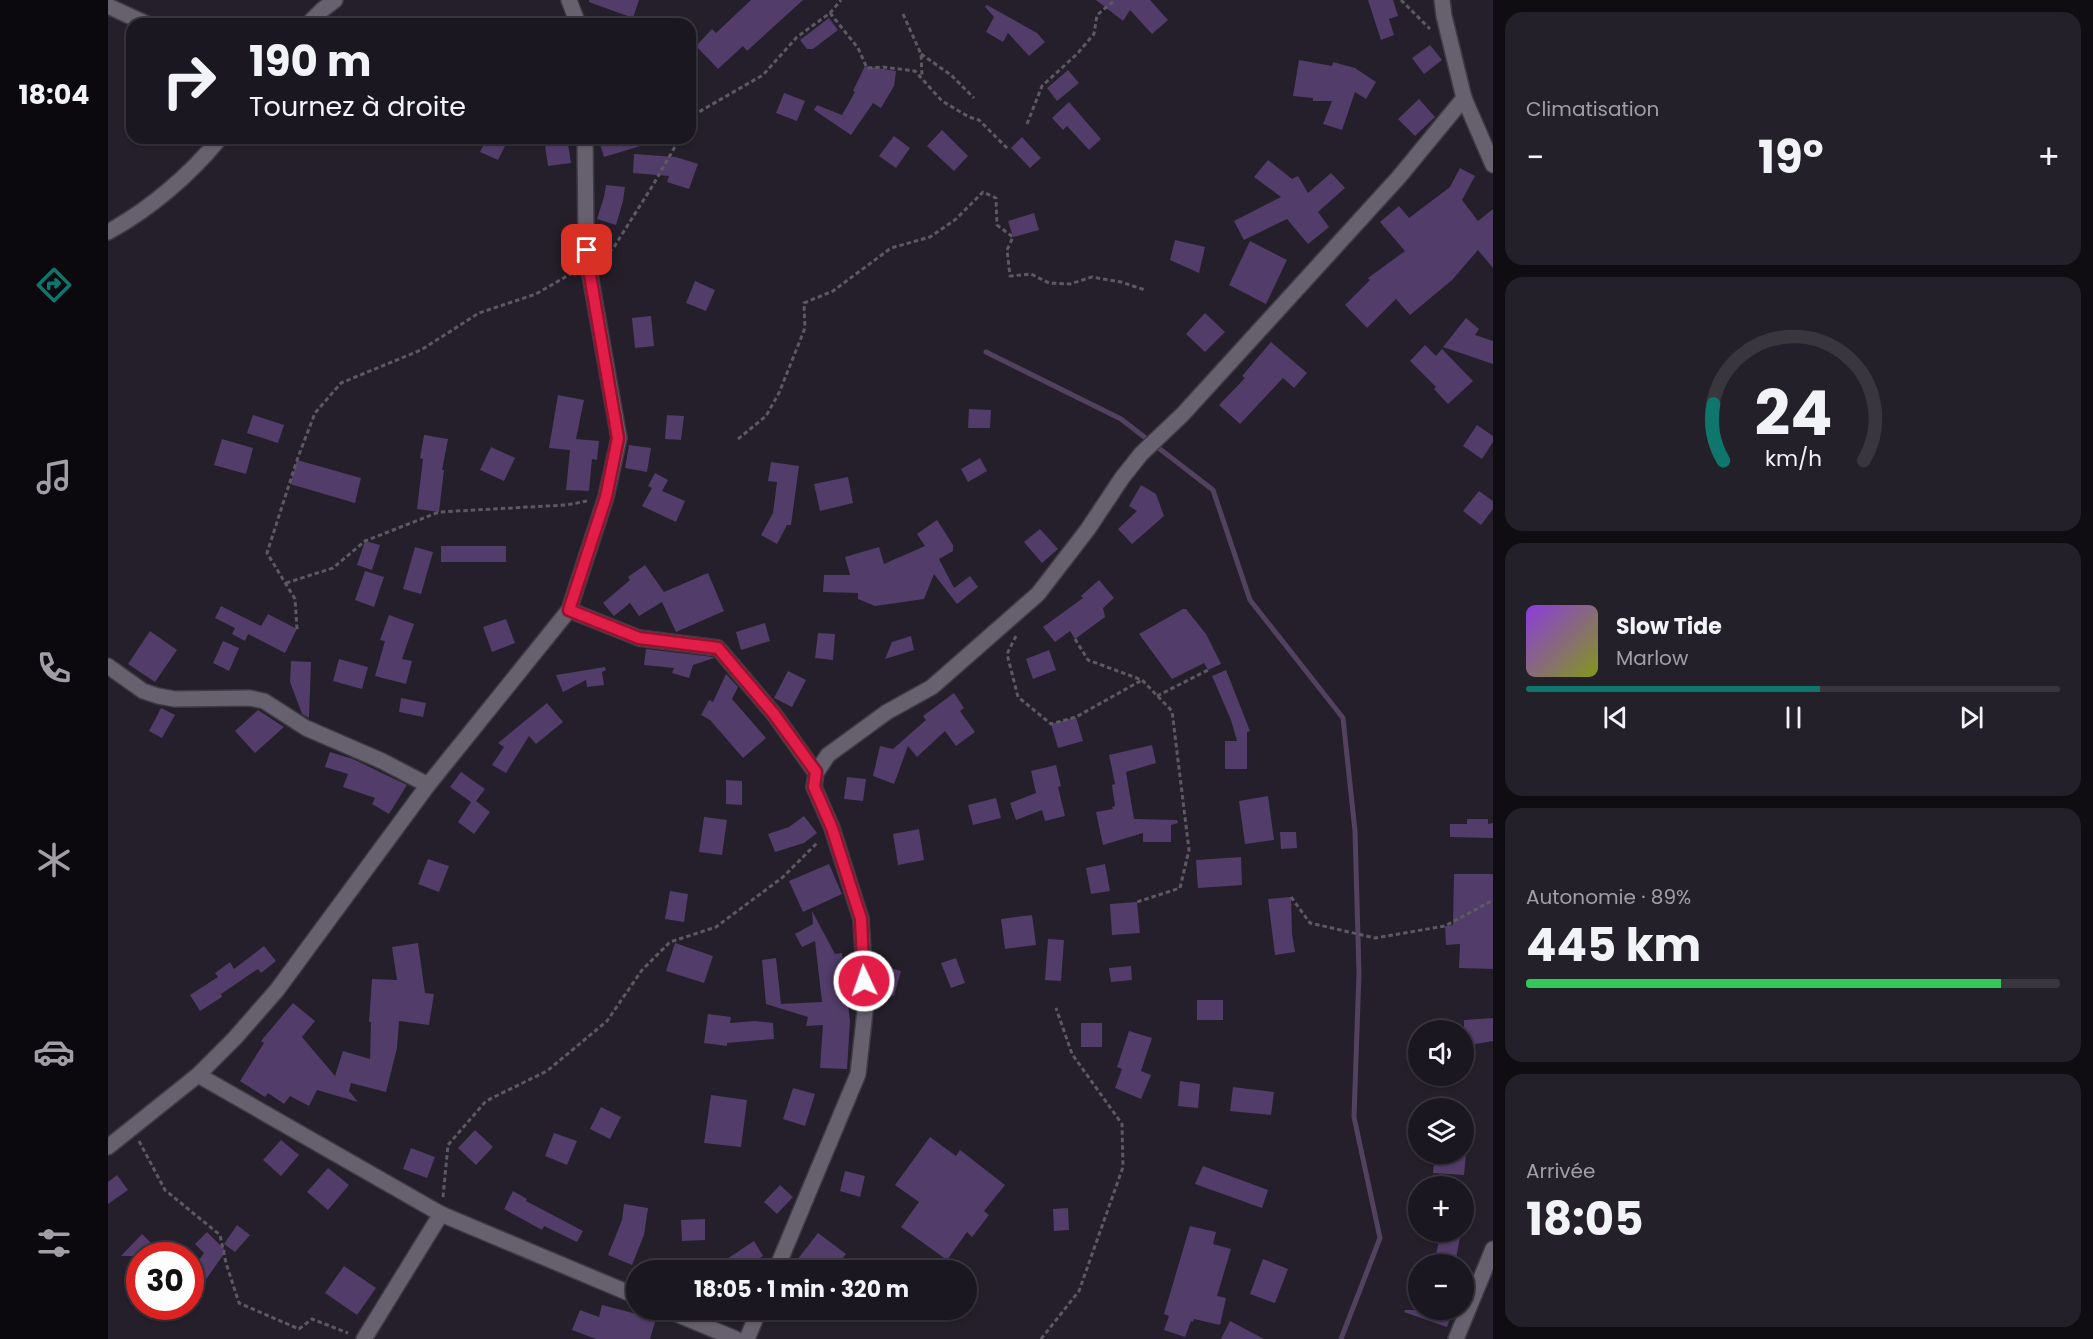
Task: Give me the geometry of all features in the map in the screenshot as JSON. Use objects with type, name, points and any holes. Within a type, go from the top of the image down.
[{"type":"street","points":[[314,18],[335,0]]},
{"type":"street","points":[[570,0],[576,18]]},
{"type":"street","points":[[1442,0],[1464,98],[1493,165]]},
{"type":"street","points":[[108,6],[134,18]]},
{"type":"street","points":[[780,1260],[858,1074],[866,1002],[861,919],[832,828],[814,787],[816,772],[828,755],[887,712],[932,687],[1038,594],[1141,454],[1160,438],[1399,177],[1464,98]]},
{"type":"street","points":[[108,232],[125,223],[162,195],[215,144]]},
{"type":"street","points":[[108,1147],[198,1075],[235,1038],[277,990],[428,785],[569,610],[606,497],[618,438],[589,269],[586,238],[585,144]]},
{"type":"street","points":[[569,610],[639,638],[718,648],[774,714],[816,772]]},
{"type":"street","points":[[108,666],[143,691],[158,696],[175,699],[250,698],[264,701],[306,728],[382,761],[428,785]]},
{"type":"street","points":[[198,1075],[441,1214],[626,1292]]},
{"type":"street","points":[[364,1339],[441,1214]]},
{"type":"street","points":[[1456,1339],[1493,1249]]},
{"type":"street","points":[[691,1320],[736,1339]]},
{"type":"street","points":[[747,1339],[755,1320]]},
{"type":"path","points":[[696,114],[763,75],[797,37],[830,13],[841,0]]},
{"type":"path","points":[[1027,124],[1042,86],[1077,54],[1094,34],[1097,15],[1115,0]]},
{"type":"path","points":[[830,13],[858,48],[867,68],[883,67],[915,71],[942,101],[969,117],[979,120],[1008,149]]},
{"type":"path","points":[[903,14],[921,54],[922,79]]},
{"type":"path","points":[[921,54],[951,75],[974,98]]},
{"type":"path","points":[[297,629],[295,599],[267,553],[315,413],[341,383],[421,350],[479,313],[536,294],[589,269],[614,247],[677,144]]},
{"type":"path","points":[[738,439],[766,416],[779,393],[805,328],[804,303],[832,291],[891,248],[930,237],[956,219],[983,192],[996,198],[997,225],[1013,237],[1007,250],[1010,276],[1031,273],[1049,283],[1071,284],[1092,277],[1121,282],[1145,290]]},
{"type":"path","points":[[286,583],[333,568],[365,541],[439,512],[566,505],[606,497]]},
{"type":"path","points":[[1017,634],[1007,654],[1018,697],[1051,724],[1076,717],[1142,680]]},
{"type":"path","points":[[1075,639],[1088,660],[1142,680],[1172,711],[1189,850],[1180,888],[1137,902]]},
{"type":"path","points":[[1157,696],[1208,670]]},
{"type":"path","points":[[441,1214],[448,1145],[486,1101],[547,1071],[607,1021],[642,970],[670,942],[716,927],[783,877],[832,828]]},
{"type":"path","points":[[1291,897],[1310,923],[1376,938],[1445,926],[1493,900]]},
{"type":"path","points":[[1041,1339],[1078,1291],[1123,1167],[1122,1124],[1072,1054],[1056,1008]]},
{"type":"path","points":[[133,1128],[165,1190],[220,1235],[239,1303],[299,1329],[312,1319],[364,1339]]},
{"type":"building","points":[[589,0],[639,0],[633,18],[589,2]]},
{"type":"building","points":[[751,0],[803,0],[747,51],[743,46],[718,69],[696,46],[712,29],[716,33]]},
{"type":"building","points":[[1096,0],[1150,0],[1168,20],[1152,34],[1130,10],[1123,21]]},
{"type":"building","points":[[1368,0],[1393,0],[1398,16],[1389,19],[1394,35],[1381,40]]},
{"type":"building","points":[[987,5],[1037,33],[1045,42],[1029,56],[1008,33],[1003,42],[986,32],[994,17],[985,7]]},
{"type":"building","points":[[829,18],[838,30],[813,49],[807,49],[800,40]]},
{"type":"building","points":[[1430,45],[1442,60],[1424,74],[1412,58]]},
{"type":"building","points":[[1299,60],[1332,66],[1333,62],[1355,68],[1376,82],[1366,99],[1355,92],[1342,130],[1323,124],[1332,101],[1313,101],[1313,98],[1293,96]]},
{"type":"building","points":[[865,66],[896,71],[894,86],[881,108],[873,103],[851,135],[814,110],[817,105],[842,115],[855,92],[853,91]]},
{"type":"building","points":[[1068,70],[1079,83],[1057,101],[1047,88]]},
{"type":"building","points":[[784,93],[805,101],[797,121],[776,113]]},
{"type":"building","points":[[1419,99],[1435,117],[1415,136],[1398,119]]},
{"type":"building","points":[[1069,102],[1101,139],[1089,150],[1067,126],[1063,130],[1052,118]]},
{"type":"building","points":[[942,130],[968,156],[954,171],[927,146]]},
{"type":"building","points":[[894,136],[910,148],[896,168],[879,156]]},
{"type":"building","points":[[1022,137],[1041,158],[1030,168],[1011,148]]},
{"type":"building","points":[[484,144],[506,144],[498,160],[480,152]]},
{"type":"building","points":[[545,144],[568,144],[571,163],[548,166]]},
{"type":"building","points":[[600,144],[647,144],[604,157]]},
{"type":"building","points":[[634,154],[676,157],[698,164],[689,189],[667,182],[669,176],[633,173]]},
{"type":"building","points":[[1268,160],[1292,179],[1298,176],[1308,193],[1331,173],[1345,188],[1318,212],[1329,227],[1308,244],[1287,219],[1244,240],[1234,221],[1281,197],[1254,177]]},
{"type":"building","points":[[1460,168],[1475,176],[1462,200],[1478,221],[1493,209],[1493,268],[1478,250],[1452,280],[1410,315],[1396,299],[1367,328],[1345,305],[1370,280],[1368,278],[1405,251],[1380,222],[1399,206],[1409,218],[1450,187]]},
{"type":"building","points":[[606,185],[625,187],[616,225],[597,219]]},
{"type":"building","points":[[1034,213],[1039,230],[1013,237],[1008,221]]},
{"type":"building","points":[[1175,240],[1205,247],[1199,273],[1170,260]]},
{"type":"building","points":[[1250,241],[1287,260],[1266,304],[1229,285]]},
{"type":"building","points":[[695,281],[715,290],[706,311],[686,303]]},
{"type":"building","points":[[1205,313],[1225,332],[1205,352],[1186,334]]},
{"type":"building","points":[[651,316],[654,346],[635,348],[632,318]]},
{"type":"building","points":[[1466,318],[1479,329],[1475,335],[1493,341],[1493,364],[1443,347]]},
{"type":"building","points":[[1271,342],[1307,373],[1294,388],[1283,378],[1240,424],[1219,405],[1245,378],[1242,376]]},
{"type":"building","points":[[1425,345],[1436,356],[1442,349],[1473,381],[1448,404],[1434,389],[1436,387],[1410,361]]},
{"type":"building","points":[[558,395],[584,400],[576,439],[599,441],[597,460],[592,459],[589,491],[566,490],[570,450],[549,448]]},
{"type":"building","points":[[969,409],[991,410],[990,428],[968,428]]},
{"type":"building","points":[[253,415],[284,425],[278,443],[247,433]]},
{"type":"building","points":[[667,415],[684,416],[681,440],[665,439]]},
{"type":"building","points":[[1477,425],[1493,436],[1493,442],[1482,459],[1463,446]]},
{"type":"building","points":[[424,435],[448,439],[442,470],[444,470],[439,512],[417,509],[423,459],[420,458]]},
{"type":"building","points":[[222,439],[253,448],[246,474],[214,465]]},
{"type":"building","points":[[629,445],[651,448],[647,472],[625,468]]},
{"type":"building","points":[[491,447],[515,458],[504,481],[480,470]]},
{"type":"building","points":[[980,458],[987,471],[968,482],[961,469]]},
{"type":"building","points":[[297,460],[361,478],[355,503],[290,484]]},
{"type":"building","points":[[771,462],[799,466],[791,525],[787,525],[777,544],[761,535],[773,513],[777,482],[768,481]]},
{"type":"building","points":[[655,473],[668,480],[662,491],[685,501],[676,522],[642,506],[652,488],[648,486]]},
{"type":"building","points":[[848,477],[853,503],[820,511],[814,484]]},
{"type":"building","points":[[1141,485],[1156,494],[1164,516],[1132,544],[1118,529],[1137,511],[1129,506]]},
{"type":"building","points":[[1479,491],[1493,501],[1493,509],[1481,525],[1463,511]]},
{"type":"building","points":[[937,520],[953,545],[953,551],[939,559],[954,588],[970,576],[978,587],[957,604],[934,574],[924,599],[875,606],[858,599],[858,593],[823,592],[824,575],[850,575],[845,557],[879,547],[884,564],[925,546],[917,534]]},
{"type":"building","points":[[1040,529],[1058,549],[1042,563],[1024,542]]},
{"type":"building","points":[[365,541],[380,545],[372,570],[357,565]]},
{"type":"building","points":[[441,546],[506,546],[506,562],[441,562]]},
{"type":"building","points":[[415,547],[433,552],[421,594],[403,589]]},
{"type":"building","points":[[645,565],[664,592],[708,573],[724,611],[676,632],[662,602],[639,616],[630,603],[614,616],[603,603],[630,580],[628,577]]},
{"type":"building","points":[[365,571],[384,577],[374,607],[355,600]]},
{"type":"building","points":[[1099,580],[1114,598],[1103,608],[1105,617],[1075,639],[1070,631],[1055,642],[1043,627],[1083,598],[1081,596]]},
{"type":"building","points":[[221,606],[261,626],[268,614],[297,629],[285,653],[248,634],[245,641],[232,634],[235,628],[215,618]]},
{"type":"building","points":[[1186,609],[1206,634],[1221,664],[1208,670],[1204,663],[1172,679],[1139,634]]},
{"type":"building","points":[[389,615],[414,624],[402,659],[412,661],[406,684],[375,676],[385,641],[380,640]]},
{"type":"building","points":[[506,619],[515,643],[492,652],[483,627]]},
{"type":"building","points":[[765,623],[770,641],[741,650],[736,632]]},
{"type":"building","points":[[150,631],[177,650],[155,682],[128,664]]},
{"type":"building","points":[[818,633],[835,634],[833,660],[815,658]]},
{"type":"building","points":[[911,636],[914,650],[885,659],[892,642]]},
{"type":"building","points":[[223,641],[239,648],[229,671],[213,663]]},
{"type":"building","points":[[646,649],[714,658],[693,665],[689,678],[672,673],[674,668],[644,665]]},
{"type":"building","points":[[1049,650],[1056,670],[1033,679],[1026,659]]},
{"type":"building","points":[[339,659],[368,667],[362,689],[333,681]]},
{"type":"building","points":[[291,661],[311,662],[309,718],[302,714],[290,682]]},
{"type":"building","points":[[605,667],[606,670],[602,672],[604,685],[587,687],[586,680],[563,692],[556,675]]},
{"type":"building","points":[[1226,670],[1250,731],[1247,732],[1247,769],[1225,769],[1225,741],[1237,741],[1231,720],[1212,676]]},
{"type":"building","points":[[788,671],[806,680],[792,707],[774,698]]},
{"type":"building","points":[[726,674],[738,687],[732,699],[766,738],[743,758],[710,720],[701,715],[709,700],[713,702]]},
{"type":"building","points":[[954,693],[964,708],[960,711],[975,732],[956,746],[945,731],[917,757],[908,746],[894,784],[873,776],[880,746],[893,749],[926,720],[923,716]]},
{"type":"building","points":[[401,698],[426,703],[423,717],[399,712]]},
{"type":"building","points":[[547,703],[563,722],[536,744],[529,736],[506,773],[492,765],[504,747],[498,743]]},
{"type":"building","points":[[161,708],[175,715],[162,738],[149,731]]},
{"type":"building","points":[[258,710],[284,727],[255,753],[235,731]]},
{"type":"building","points":[[1076,717],[1083,741],[1058,748],[1051,724]]},
{"type":"building","points":[[1152,745],[1156,763],[1126,772],[1134,819],[1177,820],[1178,823],[1171,825],[1171,842],[1143,842],[1143,833],[1103,845],[1096,812],[1113,809],[1112,807],[1115,806],[1112,785],[1115,784],[1109,755]]},
{"type":"building","points":[[330,752],[353,759],[407,785],[389,814],[372,804],[375,798],[343,787],[348,774],[325,767]]},
{"type":"building","points":[[1056,765],[1061,786],[1058,787],[1065,816],[1045,821],[1042,810],[1016,820],[1010,803],[1036,793],[1031,771]]},
{"type":"building","points":[[461,772],[485,789],[476,801],[490,812],[474,834],[458,822],[471,802],[450,787]]},
{"type":"building","points":[[847,777],[866,779],[863,801],[844,799]]},
{"type":"building","points":[[726,780],[742,781],[742,805],[726,804]]},
{"type":"building","points":[[1268,796],[1274,840],[1245,844],[1239,801]]},
{"type":"building","points":[[996,798],[1001,818],[973,825],[968,805]]},
{"type":"building","points":[[804,816],[817,833],[804,843],[775,852],[768,834],[789,827]]},
{"type":"building","points":[[704,817],[727,820],[722,855],[699,852]]},
{"type":"building","points":[[1467,819],[1488,819],[1488,824],[1493,823],[1493,838],[1450,837],[1450,824],[1467,824]]},
{"type":"building","points":[[919,829],[924,860],[898,865],[893,834]]},
{"type":"building","points":[[1280,832],[1296,832],[1297,848],[1281,849]]},
{"type":"building","points":[[1241,857],[1242,885],[1198,888],[1196,860]]},
{"type":"building","points":[[428,859],[449,866],[439,892],[418,884]]},
{"type":"building","points":[[829,864],[842,894],[803,912],[789,881]]},
{"type":"building","points":[[1105,864],[1110,891],[1091,894],[1086,868]]},
{"type":"building","points":[[1454,874],[1493,874],[1493,969],[1459,968],[1460,944],[1446,945],[1445,926],[1453,925]]},
{"type":"building","points":[[670,891],[688,894],[684,922],[665,919]]},
{"type":"building","points":[[1291,897],[1295,952],[1275,955],[1268,899]]},
{"type":"building","points":[[1137,902],[1140,933],[1112,935],[1110,904]]},
{"type":"building","points":[[812,911],[835,954],[842,953],[850,1021],[847,1069],[820,1068],[823,1025],[806,1026],[808,1017],[766,1004],[762,960],[776,958],[781,1004],[822,1002],[815,941],[802,947],[795,934],[813,924]]},
{"type":"building","points":[[1032,915],[1036,945],[1005,949],[1001,919]]},
{"type":"building","points":[[1048,939],[1064,940],[1061,981],[1045,980]]},
{"type":"building","points":[[418,943],[425,993],[434,994],[429,1025],[399,1021],[397,1048],[386,1092],[351,1083],[349,1091],[358,1102],[317,1090],[309,1106],[290,1096],[284,1104],[268,1093],[265,1097],[240,1081],[264,1043],[261,1041],[293,1003],[315,1021],[302,1037],[335,1076],[343,1051],[370,1059],[371,1022],[369,1022],[372,979],[397,980],[392,947]]},
{"type":"building","points":[[675,943],[713,956],[704,983],[666,971]]},
{"type":"building","points":[[264,946],[276,961],[261,973],[258,969],[200,1011],[190,995],[218,977],[215,973],[230,962],[234,969]]},
{"type":"building","points":[[956,958],[965,983],[951,988],[941,963]]},
{"type":"building","points":[[880,965],[901,971],[894,996],[875,991]]},
{"type":"building","points":[[1131,966],[1132,980],[1111,982],[1109,968]]},
{"type":"building","points":[[1197,1000],[1223,1000],[1223,1020],[1197,1020]]},
{"type":"building","points":[[708,1014],[731,1017],[730,1023],[755,1021],[773,1023],[774,1039],[727,1043],[727,1046],[704,1043]]},
{"type":"building","points":[[1493,1018],[1493,1041],[1474,1044],[1474,1020],[1464,1020]]},
{"type":"building","points":[[1081,1023],[1102,1023],[1102,1047],[1081,1047]]},
{"type":"building","points":[[1129,1031],[1152,1038],[1141,1071],[1151,1075],[1141,1099],[1115,1088],[1122,1069],[1117,1067]]},
{"type":"building","points":[[1180,1081],[1200,1084],[1198,1108],[1178,1106]]},
{"type":"building","points":[[1233,1087],[1274,1092],[1271,1115],[1230,1111]]},
{"type":"building","points":[[793,1088],[815,1094],[805,1126],[783,1119]]},
{"type":"building","points":[[711,1095],[747,1100],[741,1147],[704,1143]]},
{"type":"building","points":[[601,1107],[621,1117],[610,1139],[590,1129]]},
{"type":"building","points":[[475,1130],[493,1147],[476,1165],[458,1148]]},
{"type":"building","points":[[554,1133],[577,1141],[567,1165],[545,1156]]},
{"type":"building","points":[[930,1137],[956,1156],[960,1150],[1005,1185],[984,1211],[989,1215],[972,1237],[967,1232],[947,1260],[901,1227],[919,1202],[895,1185]]},
{"type":"building","points":[[281,1140],[299,1155],[281,1176],[263,1160]]},
{"type":"building","points":[[411,1148],[435,1157],[427,1178],[403,1169]]},
{"type":"building","points":[[1434,1164],[1465,1164],[1464,1175],[1433,1173]]},
{"type":"building","points":[[1203,1166],[1268,1190],[1262,1208],[1195,1184]]},
{"type":"building","points":[[328,1168],[349,1185],[328,1210],[307,1192]]},
{"type":"building","points":[[845,1171],[865,1176],[860,1197],[840,1191]]},
{"type":"building","points":[[117,1175],[128,1190],[108,1204],[108,1182]]},
{"type":"building","points":[[780,1185],[793,1197],[777,1214],[764,1202]]},
{"type":"building","points":[[513,1191],[527,1199],[526,1201],[583,1231],[577,1242],[544,1226],[542,1230],[504,1209]]},
{"type":"building","points":[[624,1204],[648,1208],[644,1235],[634,1260],[626,1260],[626,1262],[608,1255],[622,1220]]},
{"type":"building","points":[[1068,1208],[1069,1230],[1054,1231],[1053,1209]]},
{"type":"building","points":[[705,1219],[705,1240],[682,1241],[681,1220]]},
{"type":"building","points":[[237,1225],[250,1235],[235,1252],[224,1244]]},
{"type":"building","points":[[1190,1226],[1216,1232],[1213,1244],[1231,1249],[1217,1296],[1226,1298],[1220,1325],[1194,1319],[1185,1337],[1164,1330],[1169,1316],[1164,1314]]},
{"type":"building","points":[[207,1232],[226,1251],[204,1282],[204,1242],[197,1242]]},
{"type":"building","points":[[818,1233],[846,1254],[841,1260],[797,1260]]},
{"type":"building","points":[[142,1234],[150,1242],[134,1242]]},
{"type":"building","points":[[754,1241],[763,1256],[756,1260],[727,1259]]},
{"type":"building","points":[[1439,1242],[1459,1242],[1457,1254],[1436,1254]]},
{"type":"building","points":[[1263,1259],[1288,1269],[1275,1303],[1250,1294]]},
{"type":"building","points":[[344,1266],[376,1288],[357,1315],[325,1293]]},
{"type":"building","points":[[602,1305],[626,1311],[626,1320],[656,1320],[650,1339],[596,1339],[572,1330],[580,1310],[599,1317]]},
{"type":"building","points":[[1427,1320],[1449,1320],[1447,1327]]},
{"type":"building","points":[[1230,1321],[1264,1339],[1221,1339]]},
{"type":"waterway","points":[[986,352],[1121,419],[1213,490],[1250,600],[1343,718],[1355,831],[1359,973],[1354,1117],[1380,1238],[1341,1339]]},
{"type":"route","points":[[587,250],[618,438],[606,497],[569,610],[639,638],[718,648],[774,714],[816,772],[814,787],[832,828],[861,919],[864,981]]}]
